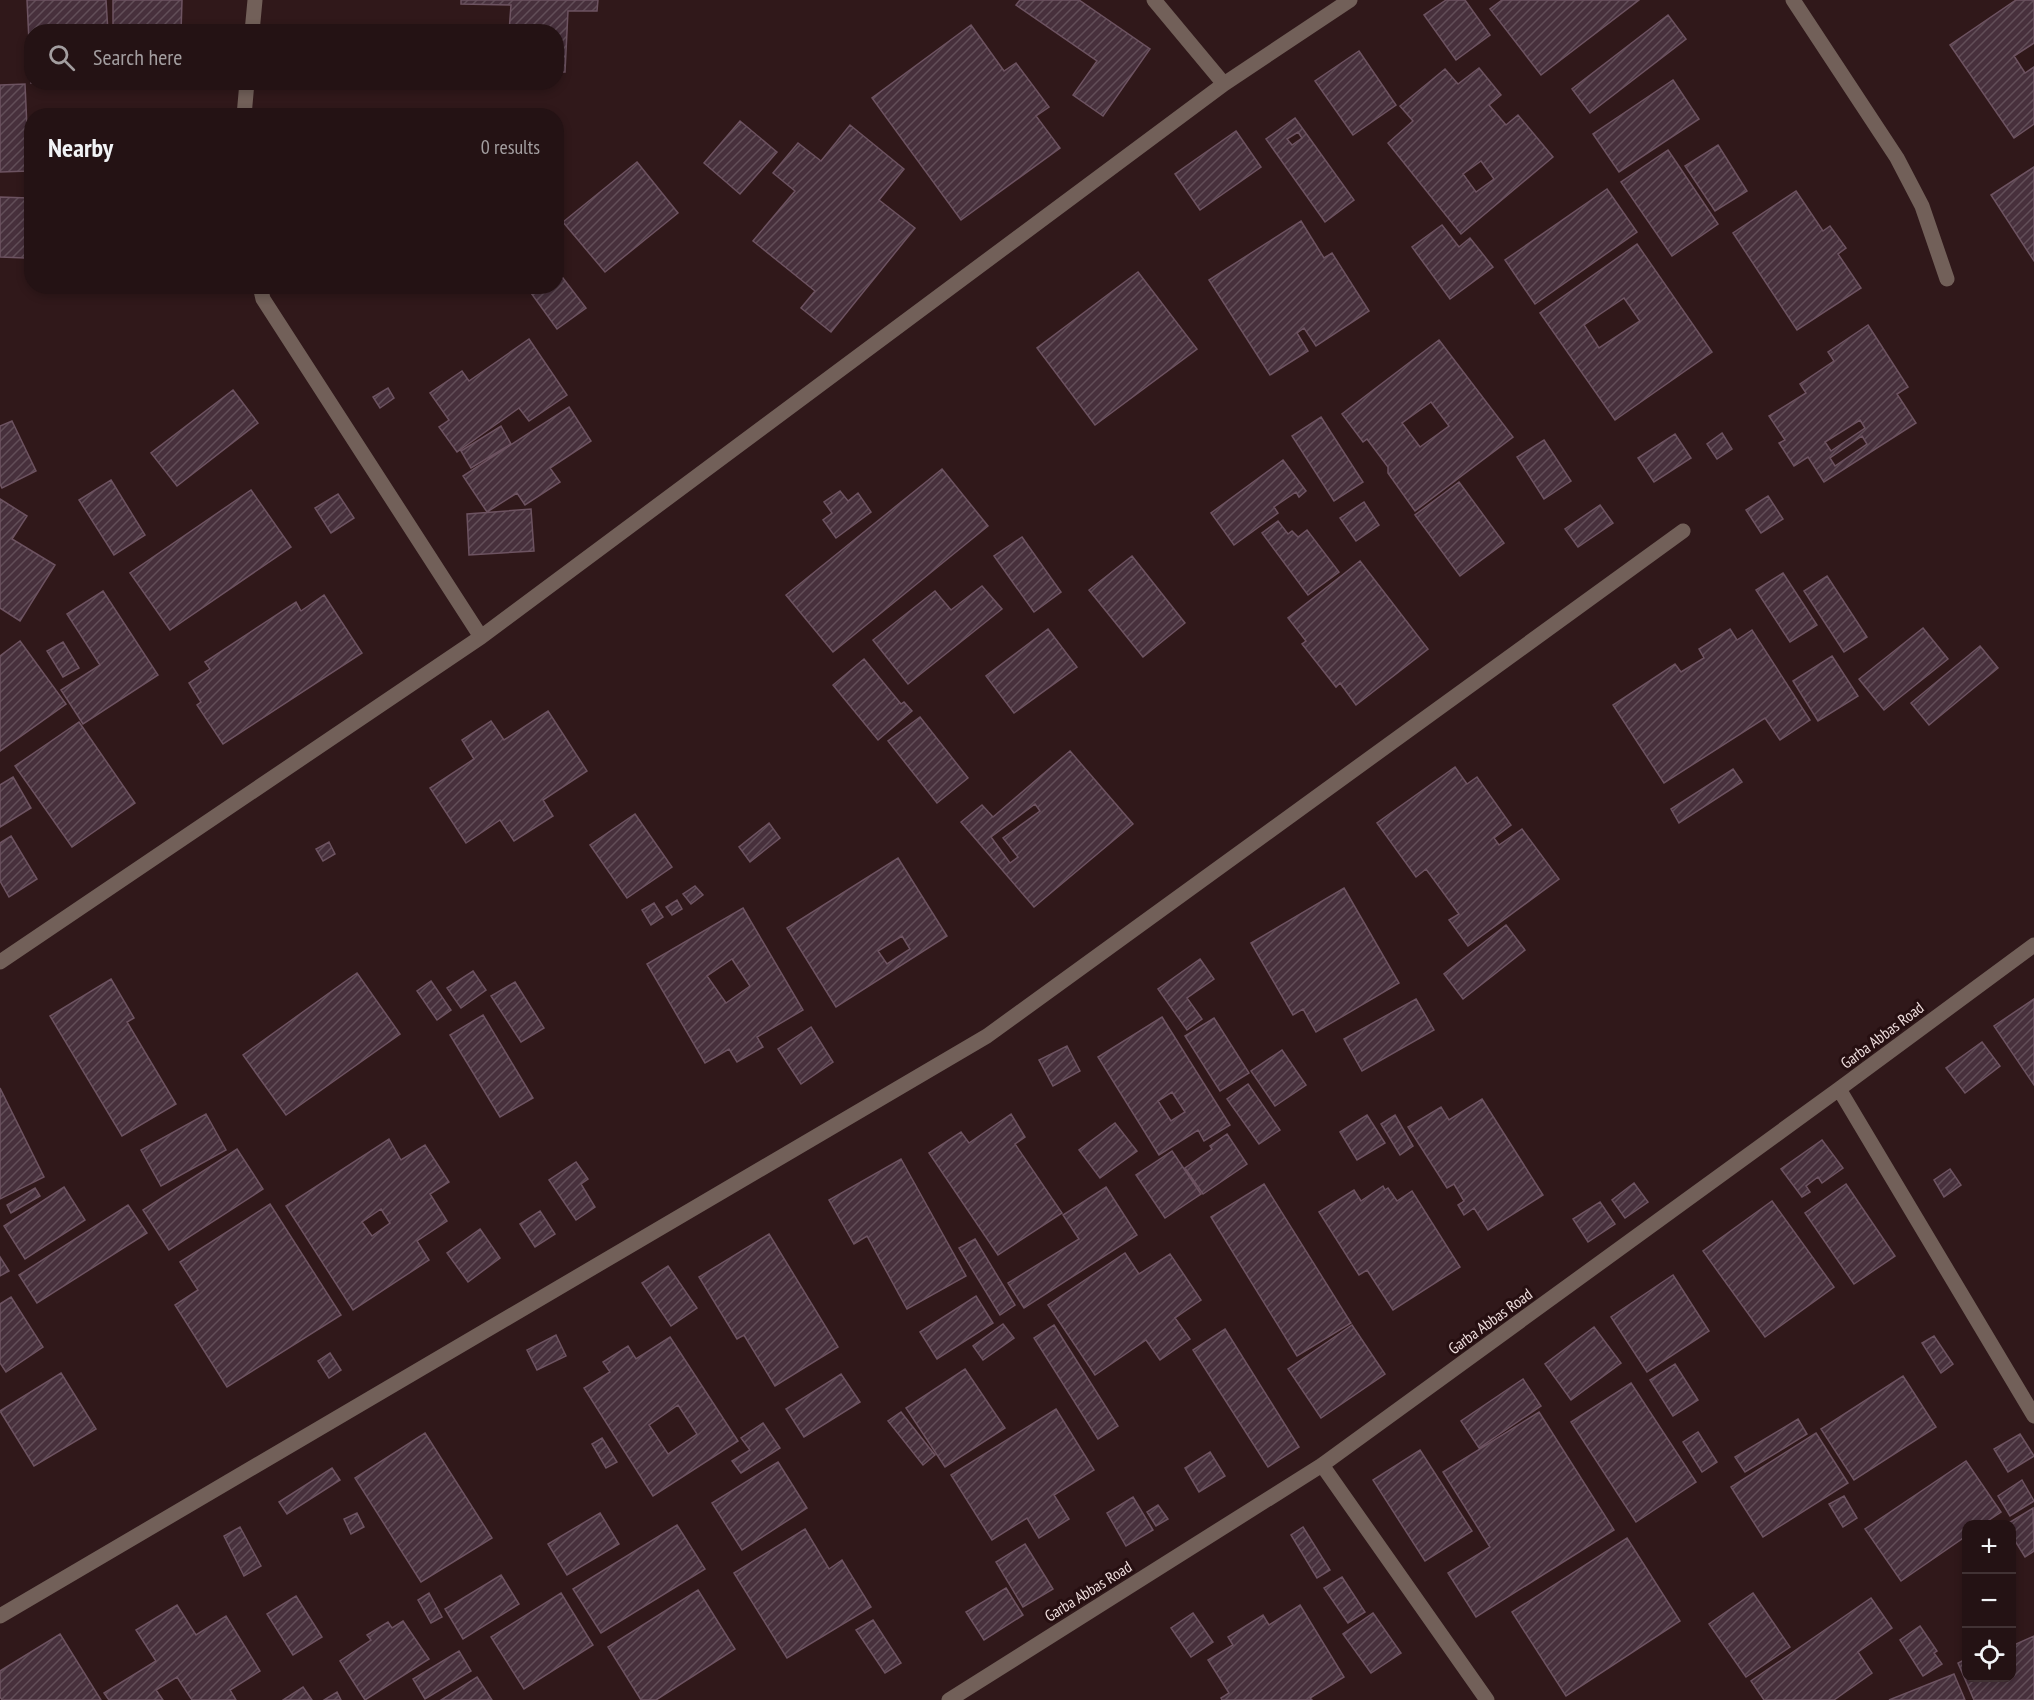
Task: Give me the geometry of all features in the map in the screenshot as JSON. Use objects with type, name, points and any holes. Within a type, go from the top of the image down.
[{"type":"street","points":[[253,24],[255,0]]},
{"type":"street","points":[[1154,0],[1224,84]]},
{"type":"street","points":[[0,962],[481,637],[1224,84],[1350,0]]},
{"type":"street","points":[[1793,0],[1897,158],[1922,206],[1947,279]]},
{"type":"street","points":[[245,108],[246,90]]},
{"type":"street","points":[[262,294],[481,637]]},
{"type":"street","points":[[0,1616],[987,1036],[1683,531]]},
{"type":"street","name":"Garba Abbas Road","points":[[949,1700],[1322,1465],[2034,945]]},
{"type":"street","points":[[1839,1089],[2034,1416]]},
{"type":"street","points":[[1322,1465],[1487,1700]]},
{"type":"building","points":[[27,0],[106,0],[108,24],[28,24]]},
{"type":"building","points":[[113,0],[182,0],[181,24],[113,24]]},
{"type":"building","points":[[461,0],[598,0],[597,11],[568,11],[565,72],[564,24],[510,24],[511,5],[461,4]]},
{"type":"building","points":[[1020,0],[1079,0],[1150,49],[1103,116],[1073,95],[1097,61],[1016,5]]},
{"type":"building","points":[[1446,0],[1465,0],[1490,35],[1456,60],[1424,15]]},
{"type":"building","points":[[1502,0],[1639,0],[1541,75],[1490,9]]},
{"type":"building","points":[[2016,0],[2034,0],[2034,43],[2014,56],[2025,73],[2034,67],[2034,124],[2014,138],[1950,45]]},
{"type":"building","points":[[1668,15],[1686,39],[1590,113],[1572,89]]},
{"type":"building","points":[[971,25],[1004,71],[1016,63],[1049,107],[1036,116],[1060,148],[961,220],[872,98]]},
{"type":"building","points":[[1359,51],[1396,105],[1353,135],[1315,81]]},
{"type":"building","points":[[1479,68],[1501,95],[1489,105],[1506,125],[1518,115],[1553,157],[1461,234],[1388,143],[1413,121],[1400,106],[1445,69],[1458,84]],"holes":[[[1481,161],[1494,179],[1476,192],[1463,174]]]},
{"type":"building","points":[[1673,80],[1699,119],[1619,172],[1593,134]]},
{"type":"building","points":[[24,84],[26,108],[24,108],[24,171],[0,172],[0,85]]},
{"type":"building","points":[[1295,118],[1354,200],[1325,222],[1266,139]],"holes":[[[1298,132],[1302,138],[1292,145],[1287,139]]]},
{"type":"building","points":[[740,121],[777,152],[740,194],[704,163]]},
{"type":"building","points":[[850,125],[904,169],[879,200],[915,228],[831,332],[801,308],[815,291],[753,241],[795,191],[773,173],[798,143],[821,161]]},
{"type":"building","points":[[1236,131],[1261,167],[1200,210],[1175,174]]},
{"type":"building","points":[[1718,145],[1747,191],[1715,211],[1685,166]]},
{"type":"building","points":[[1668,150],[1718,224],[1672,256],[1621,182]]},
{"type":"building","points":[[637,162],[678,213],[605,272],[564,221]]},
{"type":"building","points":[[2034,167],[2034,261],[1991,195]]},
{"type":"building","points":[[1607,189],[1637,232],[1535,304],[1505,260]]},
{"type":"building","points":[[1796,191],[1823,231],[1830,226],[1846,248],[1838,254],[1861,288],[1797,330],[1733,233]]},
{"type":"building","points":[[0,197],[24,198],[24,258],[0,257]]},
{"type":"building","points":[[1301,221],[1324,258],[1332,253],[1369,311],[1316,346],[1304,328],[1297,333],[1308,351],[1270,375],[1209,280]]},
{"type":"building","points":[[1442,225],[1459,247],[1470,238],[1493,267],[1450,299],[1412,247]]},
{"type":"building","points":[[1637,244],[1712,352],[1615,420],[1540,313]],"holes":[[[1624,298],[1640,321],[1599,348],[1584,325]]]},
{"type":"building","points":[[1138,272],[1197,349],[1095,425],[1037,348]]},
{"type":"building","points":[[564,279],[586,308],[557,329],[532,294],[564,294]]},
{"type":"building","points":[[1868,325],[1908,387],[1897,394],[1916,423],[1824,482],[1808,457],[1794,466],[1779,443],[1785,440],[1769,416],[1806,393],[1800,384],[1834,361],[1828,352]],"holes":[[[1860,420],[1865,428],[1831,451],[1825,442]],[[1862,436],[1867,444],[1835,466],[1830,458]]]},
{"type":"building","points":[[529,339],[567,395],[529,421],[519,408],[457,452],[439,427],[449,420],[430,393],[462,371],[469,381]]},
{"type":"building","points":[[1439,340],[1513,437],[1415,511],[1388,473],[1388,467],[1367,439],[1363,442],[1342,414]],"holes":[[[1431,402],[1449,426],[1420,447],[1402,423]]]},
{"type":"building","points":[[388,388],[394,398],[380,408],[373,397]]},
{"type":"building","points":[[233,390],[258,423],[177,486],[151,453]]},
{"type":"building","points":[[569,407],[591,441],[550,468],[560,482],[525,505],[517,493],[487,512],[463,476]]},
{"type":"building","points":[[1321,417],[1363,482],[1334,501],[1292,436]]},
{"type":"building","points":[[12,421],[36,471],[2,488],[0,484],[0,426]]},
{"type":"building","points":[[501,426],[511,444],[471,468],[461,451]]},
{"type":"building","points":[[1722,433],[1732,449],[1717,459],[1707,444]]},
{"type":"building","points":[[1675,434],[1691,458],[1654,482],[1638,458]]},
{"type":"building","points":[[1544,440],[1571,481],[1544,499],[1517,457]]},
{"type":"building","points":[[1283,460],[1306,491],[1299,497],[1296,492],[1274,507],[1278,513],[1234,545],[1211,513]]},
{"type":"building","points":[[942,469],[988,526],[833,652],[786,595]]},
{"type":"building","points":[[111,480],[145,535],[114,555],[79,500]]},
{"type":"building","points":[[1459,482],[1504,543],[1460,576],[1415,515]]},
{"type":"building","points":[[251,490],[291,547],[170,630],[130,573]]},
{"type":"building","points":[[840,491],[848,501],[858,493],[871,512],[836,538],[823,520],[832,513],[824,502]]},
{"type":"building","points":[[338,494],[354,518],[331,533],[315,508]]},
{"type":"building","points":[[1768,496],[1783,519],[1761,533],[1746,510]]},
{"type":"building","points":[[0,499],[27,516],[12,539],[55,565],[20,621],[0,608]]},
{"type":"building","points":[[1364,502],[1379,525],[1356,541],[1340,518]]},
{"type":"building","points":[[1600,505],[1613,523],[1578,547],[1565,529]]},
{"type":"building","points":[[531,509],[534,551],[469,555],[467,514]]},
{"type":"building","points":[[1278,521],[1288,534],[1292,531],[1298,537],[1307,530],[1339,572],[1308,595],[1262,533]]},
{"type":"building","points":[[1022,537],[1061,592],[1034,612],[994,556]]},
{"type":"building","points":[[1132,556],[1185,623],[1143,657],[1089,590]]},
{"type":"building","points":[[1360,561],[1428,649],[1356,705],[1340,683],[1336,687],[1302,644],[1306,641],[1288,618]]},
{"type":"building","points":[[1783,573],[1817,625],[1790,642],[1756,590]]},
{"type":"building","points":[[1827,576],[1867,637],[1844,652],[1804,591]]},
{"type":"building","points":[[982,586],[1002,609],[908,684],[873,640],[935,591],[951,610]]},
{"type":"building","points":[[103,591],[158,675],[83,724],[61,690],[100,665],[67,614]]},
{"type":"building","points":[[324,595],[362,653],[223,744],[197,705],[201,702],[189,683],[210,669],[205,662],[296,602],[301,611]]},
{"type":"building","points":[[1923,628],[1948,659],[1884,710],[1859,679]]},
{"type":"building","points":[[1048,629],[1077,667],[1014,713],[986,676]]},
{"type":"building","points":[[1730,629],[1737,640],[1752,630],[1810,720],[1780,740],[1765,718],[1664,783],[1613,705],[1675,664],[1681,672],[1704,658],[1699,649]]},
{"type":"building","points":[[20,641],[66,704],[0,751],[0,656]]},
{"type":"building","points":[[63,642],[79,668],[63,677],[47,651]]},
{"type":"building","points":[[1980,646],[1998,668],[1929,725],[1911,703]]},
{"type":"building","points":[[1832,656],[1858,696],[1818,721],[1793,681]]},
{"type":"building","points":[[864,659],[901,704],[904,702],[912,711],[878,740],[833,685]]},
{"type":"building","points":[[548,711],[587,771],[543,800],[553,816],[514,841],[500,820],[466,843],[430,788],[474,759],[462,740],[491,721],[504,740]]},
{"type":"building","points":[[920,717],[968,778],[937,803],[888,741]]},
{"type":"building","points":[[79,722],[135,803],[72,847],[15,766]]},
{"type":"building","points":[[1070,751],[1133,824],[1034,907],[961,822],[982,805],[993,817]],"holes":[[[1035,804],[1040,811],[1003,838],[1018,857],[1010,863],[991,837]]]},
{"type":"building","points":[[1455,767],[1467,784],[1477,777],[1511,825],[1494,838],[1499,845],[1522,829],[1559,879],[1468,946],[1449,920],[1459,914],[1426,869],[1416,877],[1377,823]]},
{"type":"building","points":[[1733,769],[1742,782],[1679,823],[1671,809]]},
{"type":"building","points":[[13,777],[31,808],[0,827],[0,785]]},
{"type":"building","points":[[635,814],[672,867],[627,898],[590,845]]},
{"type":"building","points":[[769,823],[780,838],[750,862],[739,847]]},
{"type":"building","points":[[11,836],[37,879],[9,897],[0,881],[0,843]]},
{"type":"building","points":[[329,842],[335,854],[323,861],[316,849]]},
{"type":"building","points":[[898,858],[947,936],[836,1007],[787,928]],"holes":[[[902,936],[910,949],[887,964],[878,951]]]},
{"type":"building","points":[[695,886],[703,895],[691,904],[683,894]]},
{"type":"building","points":[[1344,888],[1399,983],[1316,1032],[1303,1009],[1293,1015],[1251,943]]},
{"type":"building","points":[[677,900],[682,909],[672,915],[666,907]]},
{"type":"building","points":[[654,903],[663,917],[651,925],[642,910]]},
{"type":"building","points":[[743,908],[803,1010],[757,1037],[763,1047],[737,1062],[729,1049],[705,1063],[647,964]],"holes":[[[732,959],[750,986],[726,1003],[707,976]]]},
{"type":"building","points":[[1506,925],[1525,950],[1463,999],[1444,974]]},
{"type":"building","points":[[1200,959],[1214,979],[1187,998],[1202,1019],[1187,1030],[1158,989]]},
{"type":"building","points":[[473,971],[486,990],[461,1008],[447,988]]},
{"type":"building","points":[[357,973],[400,1034],[286,1115],[243,1055]]},
{"type":"building","points":[[111,979],[134,1018],[127,1022],[176,1104],[122,1136],[50,1016]]},
{"type":"building","points":[[431,981],[451,1010],[437,1020],[417,991]]},
{"type":"building","points":[[515,982],[544,1028],[521,1042],[491,996]]},
{"type":"building","points":[[1416,999],[1434,1030],[1362,1071],[1344,1039]]},
{"type":"building","points":[[2034,999],[2034,1085],[1994,1026]]},
{"type":"building","points":[[483,1015],[533,1098],[500,1117],[450,1035]]},
{"type":"building","points":[[1162,1017],[1230,1125],[1204,1141],[1198,1130],[1159,1155],[1098,1057]],"holes":[[[1172,1092],[1185,1112],[1171,1121],[1158,1101]]]},
{"type":"building","points":[[1214,1018],[1249,1073],[1220,1091],[1185,1036]]},
{"type":"building","points":[[811,1027],[833,1062],[801,1084],[778,1049]]},
{"type":"building","points":[[1982,1042],[2000,1066],[1965,1093],[1946,1068]]},
{"type":"building","points":[[1067,1046],[1080,1071],[1053,1086],[1039,1060]]},
{"type":"building","points":[[1282,1050],[1306,1085],[1275,1106],[1251,1071]]},
{"type":"building","points":[[1248,1084],[1280,1130],[1259,1144],[1227,1099]]},
{"type":"building","points":[[0,1088],[44,1177],[0,1199]]},
{"type":"building","points":[[1482,1099],[1543,1195],[1488,1230],[1474,1208],[1464,1215],[1458,1205],[1464,1201],[1454,1184],[1447,1188],[1408,1127],[1441,1107],[1449,1120]]},
{"type":"building","points":[[206,1114],[226,1150],[161,1186],[141,1150]]},
{"type":"building","points":[[1011,1114],[1025,1137],[1015,1144],[1062,1213],[998,1255],[929,1153],[961,1132],[969,1143]]},
{"type":"building","points":[[1367,1115],[1385,1143],[1357,1160],[1340,1132]]},
{"type":"building","points":[[1395,1115],[1413,1146],[1400,1155],[1381,1124]]},
{"type":"building","points":[[1115,1123],[1137,1151],[1100,1178],[1079,1150]]},
{"type":"building","points":[[1227,1134],[1247,1164],[1203,1194],[1185,1168],[1212,1149],[1210,1146]]},
{"type":"building","points":[[389,1139],[401,1160],[425,1145],[449,1182],[430,1194],[447,1221],[417,1241],[429,1260],[353,1310],[286,1206]],"holes":[[[381,1209],[390,1223],[372,1236],[362,1222]]]},
{"type":"building","points":[[1822,1140],[1843,1168],[1822,1183],[1818,1177],[1806,1186],[1810,1192],[1802,1197],[1781,1169]]},
{"type":"building","points":[[237,1149],[263,1189],[169,1250],[143,1210]]},
{"type":"building","points":[[1172,1151],[1201,1194],[1165,1218],[1136,1175]]},
{"type":"building","points":[[901,1159],[966,1276],[907,1309],[867,1236],[854,1244],[829,1200]]},
{"type":"building","points":[[576,1162],[588,1179],[581,1184],[595,1207],[576,1220],[549,1180]]},
{"type":"building","points":[[1950,1169],[1961,1185],[1944,1197],[1934,1180]]},
{"type":"building","points":[[1634,1183],[1648,1202],[1625,1218],[1612,1200]]},
{"type":"building","points":[[1264,1184],[1351,1323],[1297,1356],[1211,1217]]},
{"type":"building","points":[[1846,1184],[1895,1256],[1854,1284],[1805,1213]]},
{"type":"building","points":[[1383,1186],[1385,1190],[1388,1188],[1397,1201],[1412,1191],[1460,1267],[1393,1310],[1367,1270],[1359,1275],[1319,1212],[1354,1190],[1361,1201]]},
{"type":"building","points":[[64,1187],[85,1220],[25,1259],[4,1226]]},
{"type":"building","points":[[1106,1187],[1137,1235],[1024,1308],[1008,1283],[1079,1239],[1063,1215]]},
{"type":"building","points":[[35,1188],[40,1196],[11,1213],[7,1205]]},
{"type":"building","points":[[1772,1201],[1834,1287],[1765,1337],[1703,1251]]},
{"type":"building","points":[[1600,1202],[1615,1224],[1588,1242],[1573,1219]]},
{"type":"building","points":[[270,1204],[341,1315],[227,1387],[175,1305],[198,1290],[180,1262]]},
{"type":"building","points":[[128,1205],[147,1233],[37,1303],[19,1275]]},
{"type":"building","points":[[540,1211],[555,1234],[535,1247],[520,1224]]},
{"type":"building","points":[[480,1229],[500,1258],[468,1282],[447,1253]]},
{"type":"building","points":[[769,1234],[838,1347],[775,1386],[744,1335],[737,1339],[699,1277]]},
{"type":"building","points":[[975,1239],[1015,1305],[1000,1315],[959,1248]]},
{"type":"building","points":[[1125,1253],[1139,1274],[1170,1254],[1201,1300],[1175,1318],[1190,1339],[1160,1360],[1146,1340],[1095,1375],[1048,1305]]},
{"type":"building","points":[[0,1257],[9,1271],[0,1276]]},
{"type":"building","points":[[668,1266],[697,1308],[671,1326],[642,1283]]},
{"type":"building","points":[[1673,1275],[1709,1331],[1647,1372],[1611,1317]]},
{"type":"building","points":[[976,1296],[993,1323],[937,1359],[920,1332]]},
{"type":"building","points":[[11,1297],[43,1347],[6,1372],[0,1363],[0,1304]]},
{"type":"building","points":[[1003,1324],[1014,1338],[983,1360],[973,1346]]},
{"type":"building","points":[[1054,1325],[1118,1426],[1098,1439],[1034,1338]]},
{"type":"building","points":[[1352,1325],[1385,1374],[1321,1418],[1288,1369]]},
{"type":"building","points":[[1594,1327],[1621,1363],[1571,1400],[1545,1364]]},
{"type":"building","points":[[1225,1329],[1299,1447],[1268,1467],[1193,1350]]},
{"type":"building","points":[[556,1335],[566,1356],[537,1370],[527,1350]]},
{"type":"building","points":[[1934,1336],[1953,1364],[1941,1373],[1922,1343]]},
{"type":"building","points":[[670,1337],[738,1441],[653,1496],[584,1388],[610,1372],[603,1362],[628,1346],[636,1359]],"holes":[[[678,1405],[697,1434],[668,1454],[649,1425]]]},
{"type":"building","points":[[330,1353],[341,1370],[329,1378],[318,1361]]},
{"type":"building","points":[[1675,1364],[1698,1400],[1673,1416],[1650,1380]]},
{"type":"building","points":[[965,1369],[1005,1428],[945,1467],[906,1408]]},
{"type":"building","points":[[61,1373],[96,1429],[34,1466],[0,1411]]},
{"type":"building","points":[[841,1374],[860,1402],[804,1437],[786,1409]]},
{"type":"building","points":[[1903,1376],[1936,1427],[1854,1480],[1821,1429]]},
{"type":"building","points":[[1523,1379],[1541,1406],[1479,1448],[1461,1421]]},
{"type":"building","points":[[1631,1383],[1696,1482],[1636,1522],[1571,1422]]},
{"type":"building","points":[[1056,1409],[1094,1470],[1054,1495],[1069,1519],[1039,1538],[1027,1518],[992,1540],[951,1475]]},
{"type":"building","points":[[901,1412],[935,1455],[923,1465],[888,1421]]},
{"type":"building","points":[[1539,1412],[1614,1530],[1476,1617],[1448,1573],[1490,1547],[1443,1472]]},
{"type":"building","points":[[1798,1419],[1807,1434],[1745,1472],[1735,1457]]},
{"type":"building","points":[[763,1423],[780,1448],[741,1473],[732,1461],[750,1450],[741,1438]]},
{"type":"building","points":[[1698,1432],[1717,1462],[1702,1472],[1683,1442]]},
{"type":"building","points":[[425,1433],[492,1538],[421,1582],[355,1478]]},
{"type":"building","points":[[1816,1433],[1848,1483],[1763,1537],[1731,1487]]},
{"type":"building","points":[[2020,1434],[2034,1456],[2008,1472],[1994,1449]]},
{"type":"building","points":[[602,1438],[617,1462],[606,1468],[592,1444]]},
{"type":"building","points":[[1420,1450],[1472,1531],[1425,1561],[1373,1480]]},
{"type":"building","points":[[1210,1452],[1225,1476],[1199,1492],[1185,1468]]},
{"type":"building","points":[[1966,1461],[2001,1512],[1989,1520],[1962,1520],[1962,1539],[1901,1581],[1865,1529]]},
{"type":"building","points":[[778,1462],[807,1508],[742,1550],[712,1503]]},
{"type":"building","points":[[332,1468],[340,1480],[287,1514],[279,1502]]},
{"type":"building","points":[[2022,1480],[2034,1501],[2010,1516],[1998,1496]]},
{"type":"building","points":[[1844,1496],[1857,1518],[1843,1527],[1829,1504]]},
{"type":"building","points":[[1133,1497],[1153,1530],[1126,1546],[1107,1513]]},
{"type":"building","points":[[1158,1505],[1168,1519],[1156,1526],[1147,1512]]},
{"type":"building","points":[[2033,1508],[2034,1551],[2025,1557],[2016,1542],[2016,1520],[2014,1520]]},
{"type":"building","points":[[357,1513],[364,1527],[351,1534],[344,1519]]},
{"type":"building","points":[[600,1513],[619,1544],[567,1575],[548,1544]]},
{"type":"building","points":[[677,1525],[705,1569],[601,1633],[573,1589]]},
{"type":"building","points":[[240,1527],[261,1566],[244,1576],[224,1536]]},
{"type":"building","points":[[1303,1527],[1330,1570],[1317,1578],[1291,1535]]},
{"type":"building","points":[[805,1529],[829,1569],[842,1560],[871,1607],[787,1658],[734,1573]]},
{"type":"building","points":[[1627,1538],[1680,1621],[1566,1696],[1512,1612]]},
{"type":"building","points":[[1025,1544],[1053,1589],[1023,1607],[996,1562]]},
{"type":"building","points":[[501,1575],[519,1604],[463,1639],[445,1609]]},
{"type":"building","points":[[1342,1577],[1365,1612],[1348,1623],[1324,1588]]},
{"type":"building","points":[[1006,1588],[1023,1615],[984,1640],[966,1612]]},
{"type":"building","points":[[698,1590],[735,1649],[656,1700],[641,1700],[608,1647]]},
{"type":"building","points":[[429,1593],[442,1617],[431,1623],[418,1600]]},
{"type":"building","points":[[561,1593],[593,1645],[524,1689],[491,1637]]},
{"type":"building","points":[[1753,1593],[1790,1647],[1746,1677],[1709,1624]]},
{"type":"building","points":[[296,1596],[322,1637],[293,1655],[267,1614]]},
{"type":"building","points":[[1871,1598],[1892,1628],[1858,1652],[1872,1673],[1834,1700],[1764,1700],[1751,1681]]},
{"type":"building","points":[[177,1605],[196,1635],[226,1616],[260,1671],[230,1690],[236,1700],[192,1700],[177,1677],[156,1690],[163,1700],[109,1700],[104,1693],[156,1661],[136,1630]]},
{"type":"building","points":[[1300,1605],[1344,1677],[1310,1698],[1312,1700],[1222,1700],[1221,1698],[1229,1693],[1208,1660],[1233,1645],[1228,1637],[1263,1615],[1269,1625]]},
{"type":"building","points":[[1193,1613],[1213,1642],[1191,1657],[1171,1628]]},
{"type":"building","points":[[1373,1613],[1401,1653],[1371,1673],[1343,1634]]},
{"type":"building","points":[[873,1620],[901,1663],[885,1673],[856,1630]]},
{"type":"building","points":[[403,1621],[429,1659],[365,1700],[340,1661],[371,1640],[367,1635],[388,1622],[392,1628]]},
{"type":"building","points":[[1920,1626],[1937,1651],[1934,1653],[1942,1664],[1923,1676],[1900,1640]]},
{"type":"building","points":[[60,1634],[101,1700],[2,1700],[0,1671]]},
{"type":"building","points":[[2034,1636],[2034,1700],[1974,1700],[1966,1682],[2016,1682],[2016,1644]]},
{"type":"building","points":[[459,1651],[471,1671],[425,1699],[413,1679]]},
{"type":"building","points":[[1954,1674],[1965,1700],[1889,1700]]},
{"type":"building","points":[[477,1677],[492,1700],[441,1700]]},
{"type":"building","points":[[303,1687],[312,1700],[283,1700]]},
{"type":"building","points":[[337,1692],[341,1700],[324,1700]]}]
